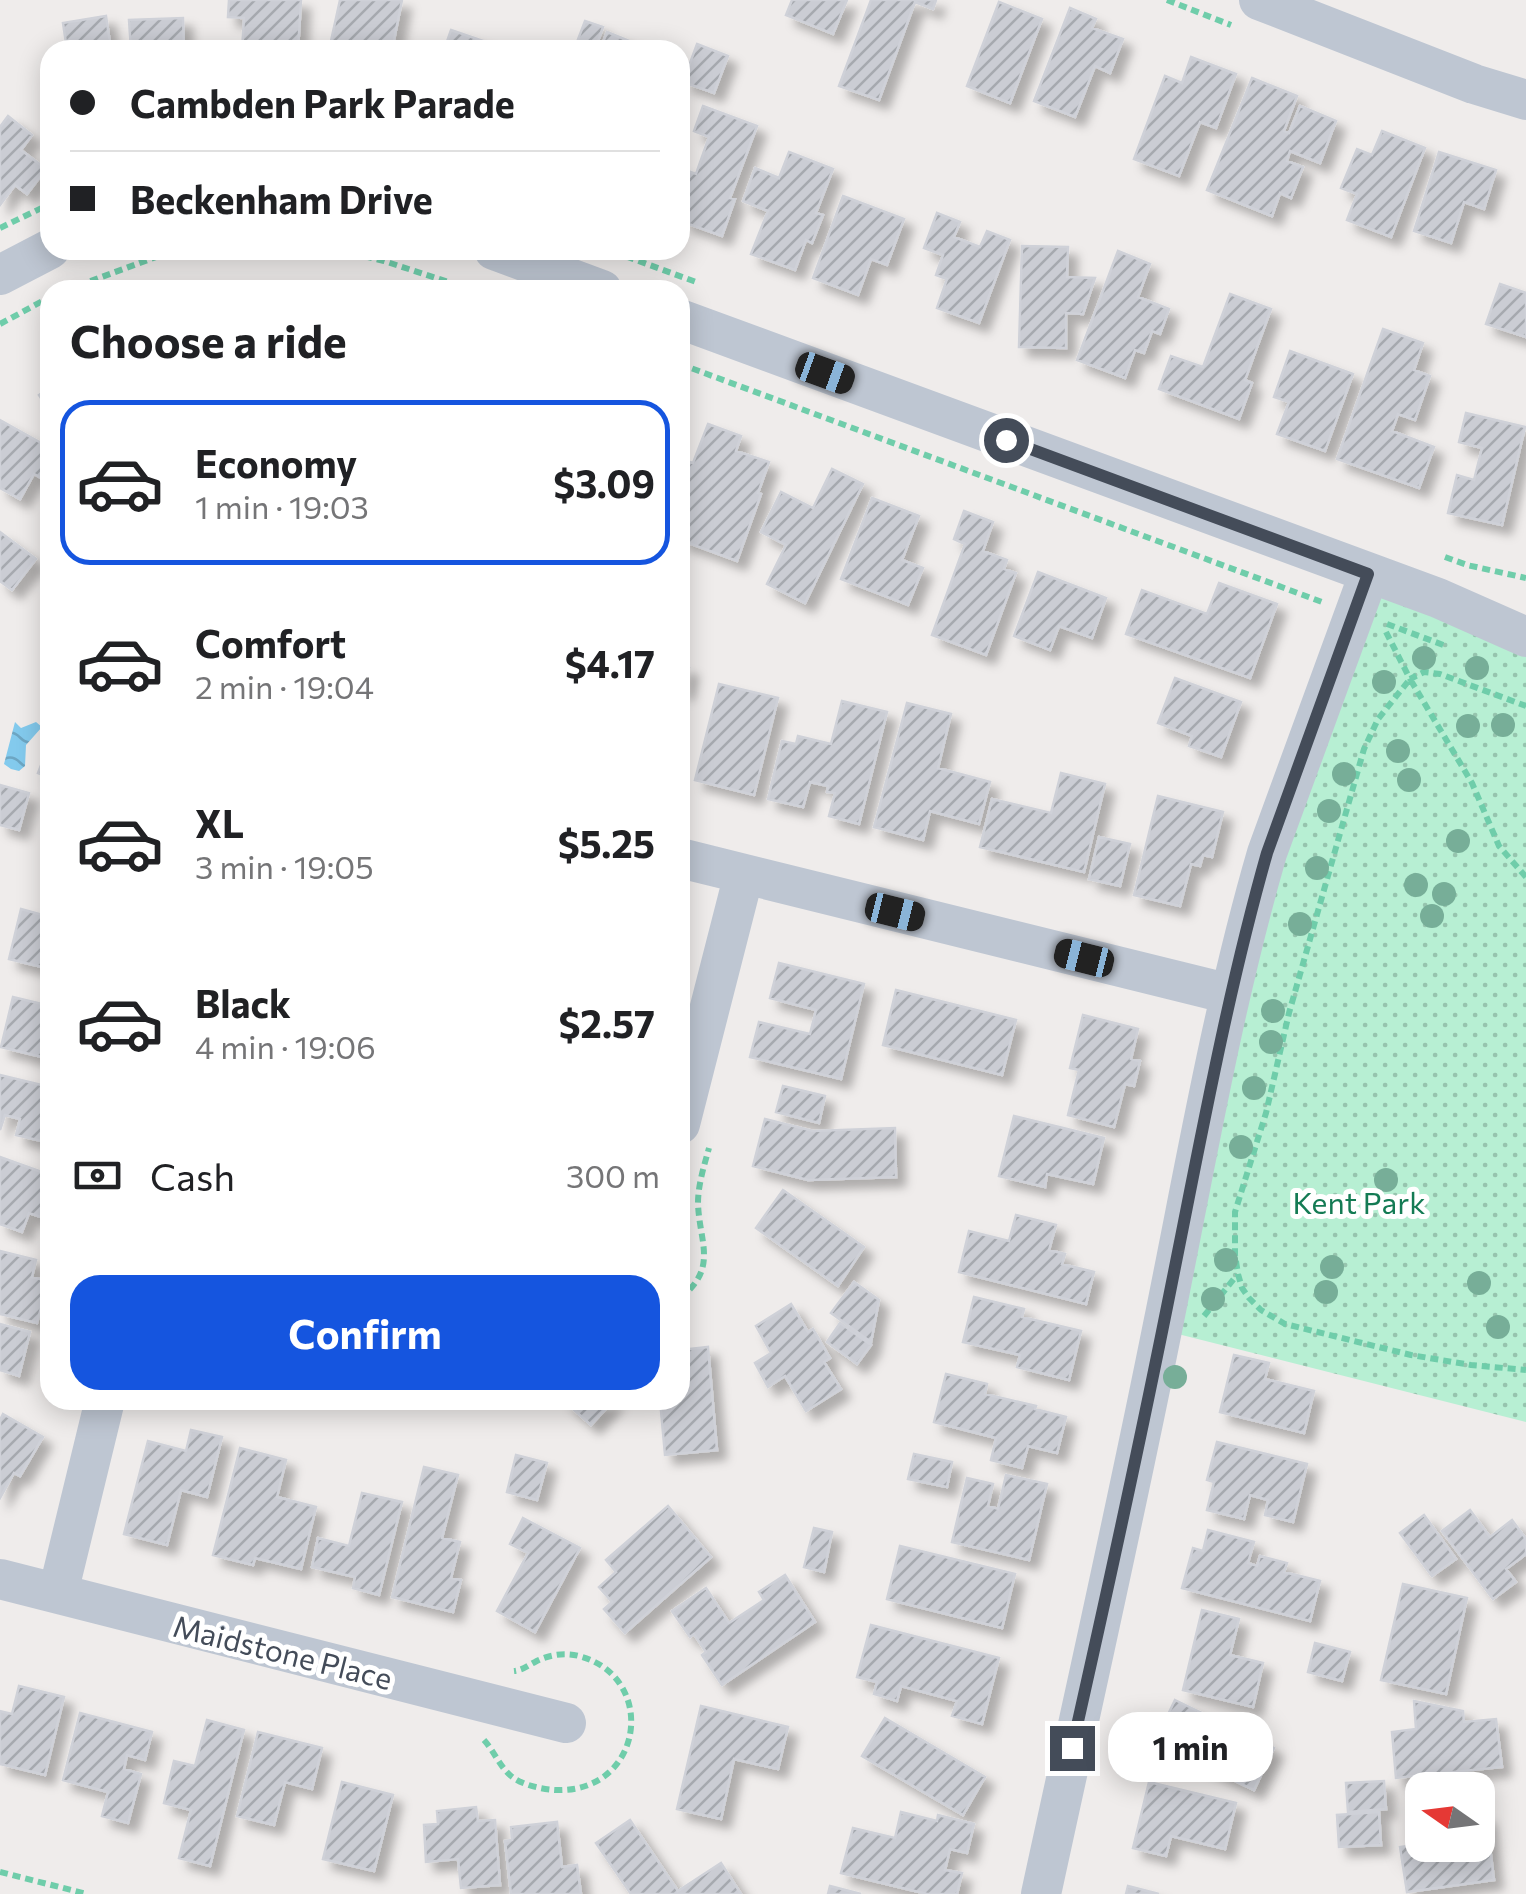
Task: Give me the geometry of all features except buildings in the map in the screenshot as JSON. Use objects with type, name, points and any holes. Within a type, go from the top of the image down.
[{"type":"street","points":[[1260,0],[1474,84],[1526,100]]},
{"type":"street","points":[[0,275],[40,253]]},
{"type":"street","points":[[521,260],[575,280]]},
{"type":"street","points":[[690,323],[1438,598],[1526,638]]},
{"type":"street","points":[[1041,1894],[1144,1422],[1230,994],[1267,853],[1368,574]]},
{"type":"street","points":[[1438,598],[1526,608]]},
{"type":"street","points":[[690,860],[1230,994]]},
{"type":"street","points":[[690,1085],[744,874]]},
{"type":"street","points":[[58,1593],[103,1410]]},
{"type":"street","name":"Maidstone Place","points":[[0,1579],[566,1724]]},
{"type":"path","points":[[0,228],[40,209]]},
{"type":"path","points":[[93,280],[147,260]]},
{"type":"path","points":[[380,260],[442,280]]},
{"type":"path","points":[[0,324],[40,302]]},
{"type":"path","points":[[690,368],[1332,606]]},
{"type":"path","points":[[1381,622],[1472,783],[1499,846],[1526,877]]},
{"type":"path","points":[[1526,706],[1440,674],[1424,672],[1410,679],[1378,719],[1364,749],[1289,1013],[1266,1113],[1235,1212],[1234,1255],[1242,1288],[1249,1298],[1285,1324],[1411,1355],[1526,1370]]},
{"type":"path","points":[[0,1872],[87,1894]]},
{"type":"green space","name":"Kent Park","points":[[1369,574],[1526,637],[1526,1422],[1162,1330],[1230,994]]},
{"type":"water","points":[[15,722],[21,728],[36,722],[40,725],[26,745],[25,766],[19,771],[4,764]]},
{"type":"route","points":[[1006,440],[1368,574],[1267,853],[1230,994],[1144,1422],[1072,1748]]}]
